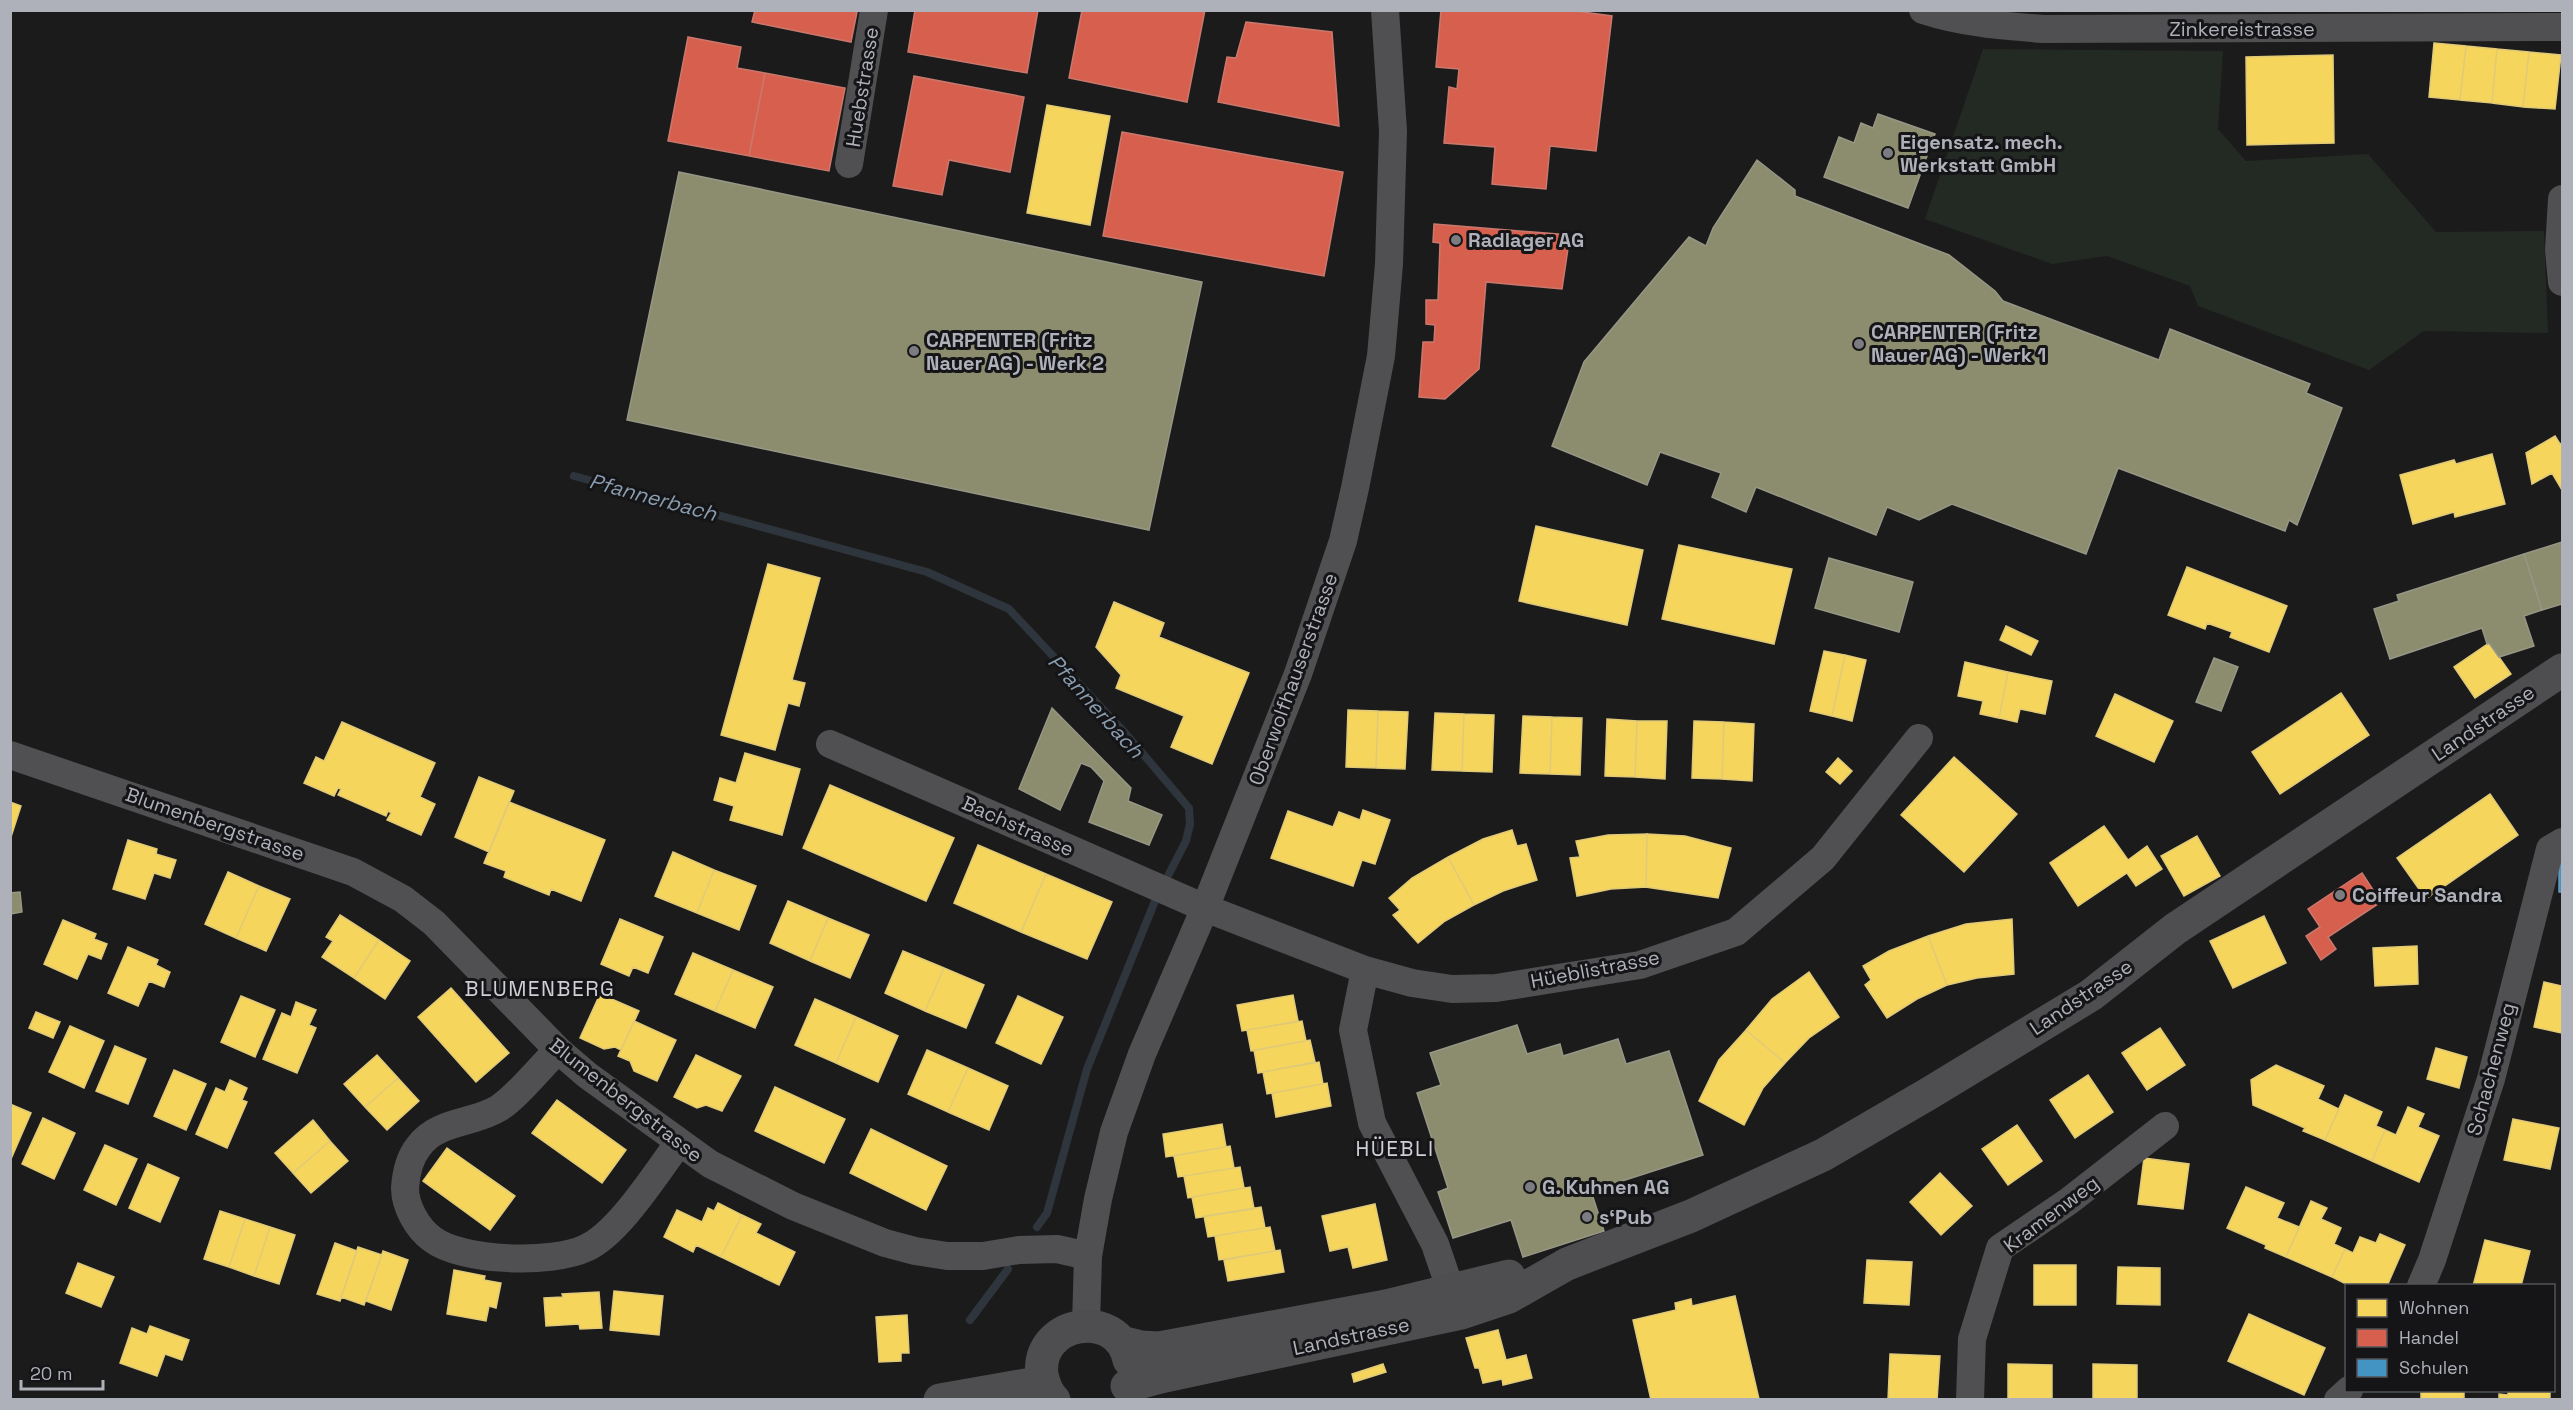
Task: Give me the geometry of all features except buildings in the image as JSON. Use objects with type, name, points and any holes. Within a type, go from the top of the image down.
[{"type":"main road","name":"Landstrasse","points":[[1122,1393],[1169,1375],[1461,1313],[1509,1297],[1567,1264],[1691,1216],[1823,1155],[2091,995],[2175,929],[2562,670]]},
{"type":"main road","name":"Landstrasse","points":[[1121,1342],[1141,1347],[1159,1348],[1386,1306],[1501,1277],[1567,1264]]},
{"type":"main road","points":[[940,1400],[1049,1391],[1042,1362],[1050,1343],[1066,1330],[1086,1325],[1099,1327],[1111,1333],[1128,1353],[1130,1366],[1122,1393]]},
{"type":"street","name":"Huebstrasse","points":[[849,164],[874,10]]},
{"type":"street","name":"Oberwolfhauserstrasse","points":[[1086,1325],[1088,1256],[1098,1199],[1124,1101],[1194,903],[1298,674],[1343,541],[1382,356],[1389,264],[1393,131],[1385,10]]},
{"type":"street","name":"Zinkereistrasse","points":[[1923,10],[1986,24],[2044,29],[2233,20],[2562,27]]},
{"type":"street","points":[[2562,199],[2559,250],[2562,282]]},
{"type":"street","name":"Hüeblistrasse","points":[[1194,903],[1365,970],[1412,984],[1452,989],[1496,988],[1640,965],[1736,932],[1823,858],[1919,738]]},
{"type":"street","name":"Bachstrasse","points":[[830,744],[1194,903]]},
{"type":"street","name":"Blumenbergstrasse","points":[[10,754],[353,872],[403,900],[434,923],[558,1050],[587,1075],[710,1164],[793,1206],[885,1243],[915,1251],[947,1256],[983,1256],[1019,1250],[1057,1248],[1088,1256]]},
{"type":"street","name":"Schachenweg","points":[[2422,1284],[2432,1260],[2491,1079],[2556,845]]},
{"type":"street","points":[[1365,970],[1353,1030],[1372,1123],[1435,1244],[1451,1291]]},
{"type":"street","points":[[558,1050],[501,1107],[481,1116],[444,1127],[419,1145],[406,1171],[405,1197],[415,1219],[432,1239],[459,1251],[491,1258],[547,1258],[586,1249],[612,1230],[678,1143]]},
{"type":"street","name":"Kramenweg","points":[[1970,1400],[1972,1339],[2000,1248],[2069,1201],[2165,1126]]},
{"type":"shaded area","points":[[1983,49],[2223,51],[2218,129],[2246,161],[2368,154],[2436,232],[2544,231],[2548,333],[2424,331],[2369,370],[2198,306],[2190,286],[2107,256],[2052,264],[1925,219]]},
{"type":"waterway","name":"Pfannerbach","points":[[574,476],[927,572],[1009,609],[1126,734],[1189,808],[1190,824],[1186,841],[1155,901],[1087,1069],[1047,1213],[1037,1227]]},
{"type":"waterway","name":"Pfannerbach","points":[[970,1320],[1008,1269]]},
{"type":"place","name":"Eigensatz. mech. Werkstatt GmbH","points":[[1888,153]]},
{"type":"place","name":"Radlager AG","points":[[1456,240]]},
{"type":"place","name":"CARPENTER (Fritz Nauer AG) - Werk 1","points":[[1859,344]]},
{"type":"place","name":"CARPENTER (Fritz Nauer AG) - Werk 2","points":[[914,351]]},
{"type":"place","name":"Coiffeur Sandra","points":[[2340,895]]},
{"type":"place","name":"G. Kuhnen AG","points":[[1530,1187]]},
{"type":"place","name":"s‘Pub","points":[[1587,1217]]},
{"type":"district","name":"BLUMENBERG","points":[[540,988]]},
{"type":"district","name":"HÜEBLI","points":[[1395,1148]]}]
